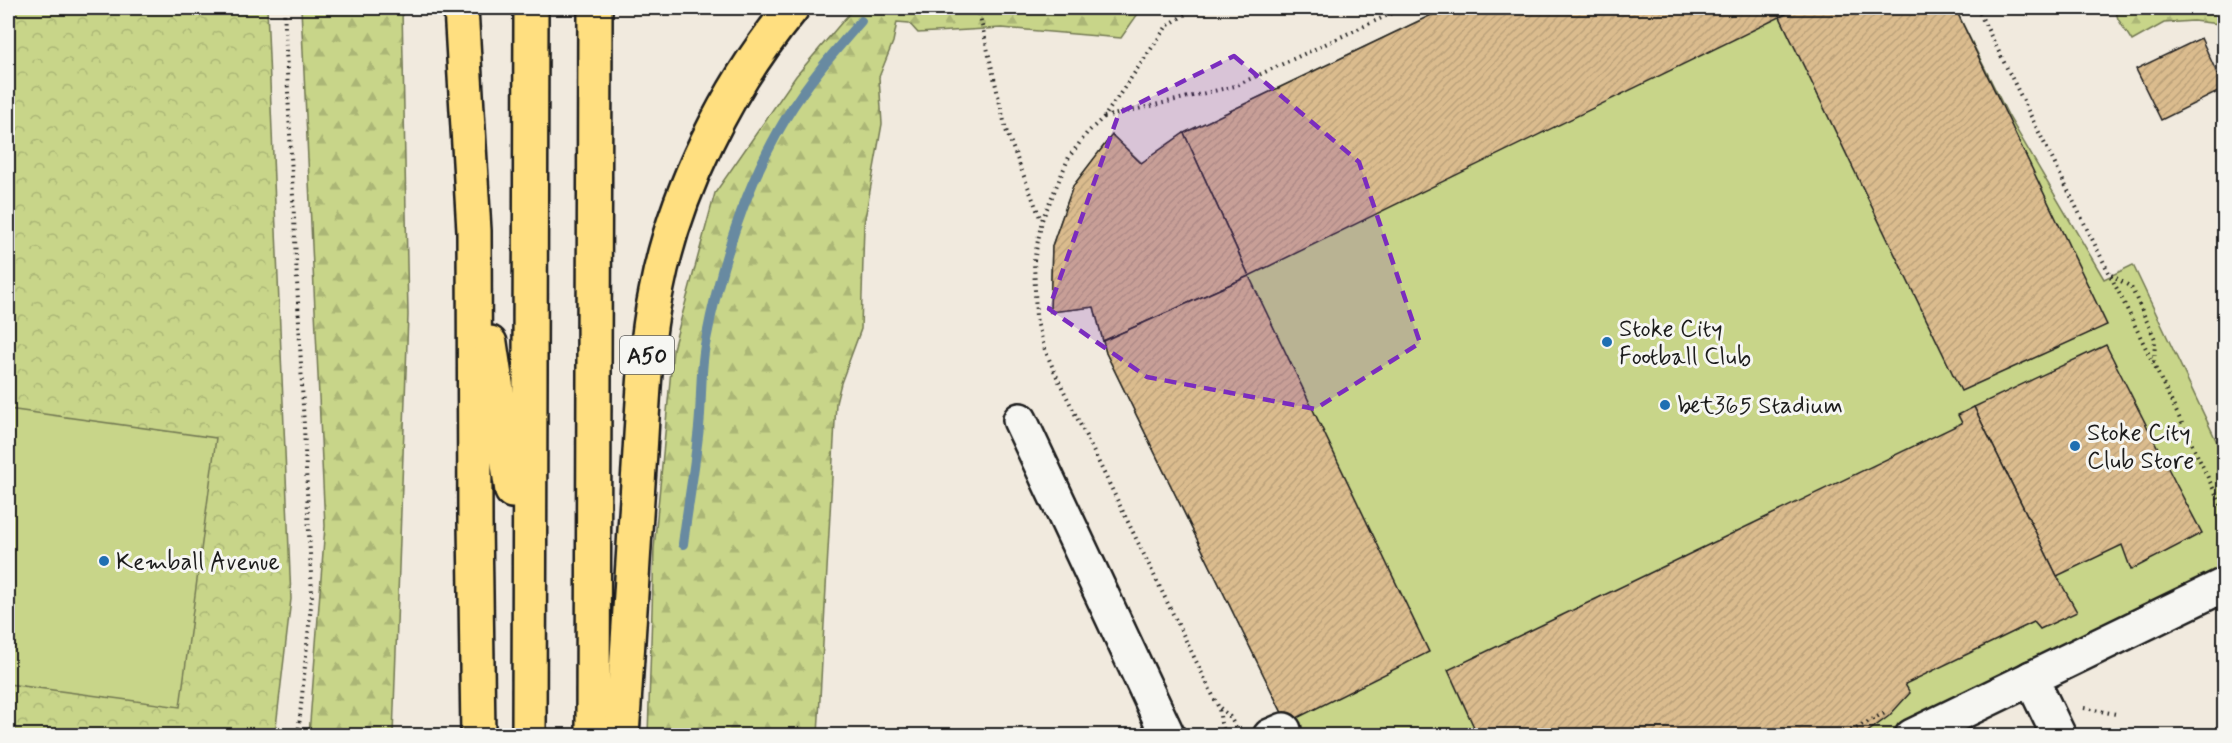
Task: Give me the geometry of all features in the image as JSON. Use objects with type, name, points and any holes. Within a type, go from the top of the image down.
[{"type":"highway","points":[[461,8],[474,231],[474,511],[478,735]]},
{"type":"highway","points":[[529,735],[531,8]]},
{"type":"highway","name":"A50","points":[[593,735],[595,8]]},
{"type":"highway","name":"A50","points":[[622,735],[646,360],[656,291],[671,234],[694,169],[756,54],[792,8]]},
{"type":"highway","points":[[474,231],[529,599]]},
{"type":"lane","points":[[1020,420],[1168,735]]},
{"type":"lane","points":[[1912,735],[2224,585]]},
{"type":"lane","points":[[2031,678],[2059,735]]},
{"type":"path","points":[[284,8],[312,595],[298,735]]},
{"type":"path","points":[[978,8],[1006,130],[1042,220]]},
{"type":"path","points":[[1195,8],[1167,26],[1104,117],[1069,157],[1042,220],[1034,261],[1036,318],[1045,350],[1219,708],[1221,723],[1226,735]]},
{"type":"path","points":[[1104,117],[1235,86],[1403,8]]},
{"type":"path","points":[[1977,8],[2110,274],[2224,511]]},
{"type":"path","points":[[2110,274],[2131,287],[2155,339],[2154,366]]},
{"type":"path","points":[[1219,708],[1230,717],[1238,732]]},
{"type":"highlighted area","points":[[1234,56],[1359,162],[1420,343],[1315,409],[1147,377],[1049,309],[1119,113]]},
{"type":"green space","points":[[8,8],[267,8],[291,599],[275,735],[8,735]]},
{"type":"green space","points":[[301,8],[402,8],[408,315],[393,735],[309,735],[325,526]]},
{"type":"green space","points":[[854,8],[1142,8],[1121,38],[1002,28],[918,33],[909,23],[897,22],[893,42],[879,77],[882,124],[864,224],[861,329],[836,403],[818,735],[648,735],[654,549],[673,349],[715,193],[796,76]]},
{"type":"green space","name":"bet365 Stadium","points":[[1446,8],[1955,8],[2009,117],[2104,279],[2133,265],[2224,457],[2224,575],[1895,735],[1293,735],[1106,353],[1094,307],[1050,312],[1052,246],[1073,186],[1112,135],[1142,163],[1186,132]]},
{"type":"green space","points":[[2115,8],[2224,8],[2224,29],[2220,24],[2193,21],[2164,23],[2132,41],[2118,19]]},
{"type":"green space","name":"Kemball Avenue","points":[[8,409],[216,438],[180,707],[8,684]]},
{"type":"building","points":[[1446,8],[1775,8],[1780,17],[1249,276],[1184,133]]},
{"type":"building","points":[[1775,8],[1797,8],[1780,17]]},
{"type":"building","points":[[1797,8],[1955,8],[2107,325],[1961,391],[1780,17]]},
{"type":"building","points":[[2201,38],[2224,89],[2161,120],[2136,69]]},
{"type":"building","points":[[1184,133],[1249,276],[1103,341],[1094,307],[1050,312],[1052,246],[1073,186],[1112,135],[1141,163]]},
{"type":"building","points":[[1249,276],[1429,652],[1287,723],[1106,353],[1103,341]]},
{"type":"building","name":"Stoke City Club Store","points":[[2106,345],[2202,533],[2131,570],[2122,545],[2057,576],[1974,407]]},
{"type":"building","points":[[1974,407],[2077,612],[2040,629],[2034,622],[1905,684],[1910,693],[1889,716],[1862,736],[1478,736],[1448,670],[1962,423],[1958,415]]},
{"type":"waterway","points":[[683,544],[696,456],[704,351],[719,282],[736,226],[758,171],[786,118],[812,80],[861,21]]},
{"type":"place","name":"Stoke City Football Club","points":[[1607,342]]},
{"type":"place","name":"bet365 Stadium","points":[[1665,405]]},
{"type":"place","name":"Stoke City Club Store","points":[[2075,446]]},
{"type":"place","name":"Kemball Avenue","points":[[104,561]]}]
